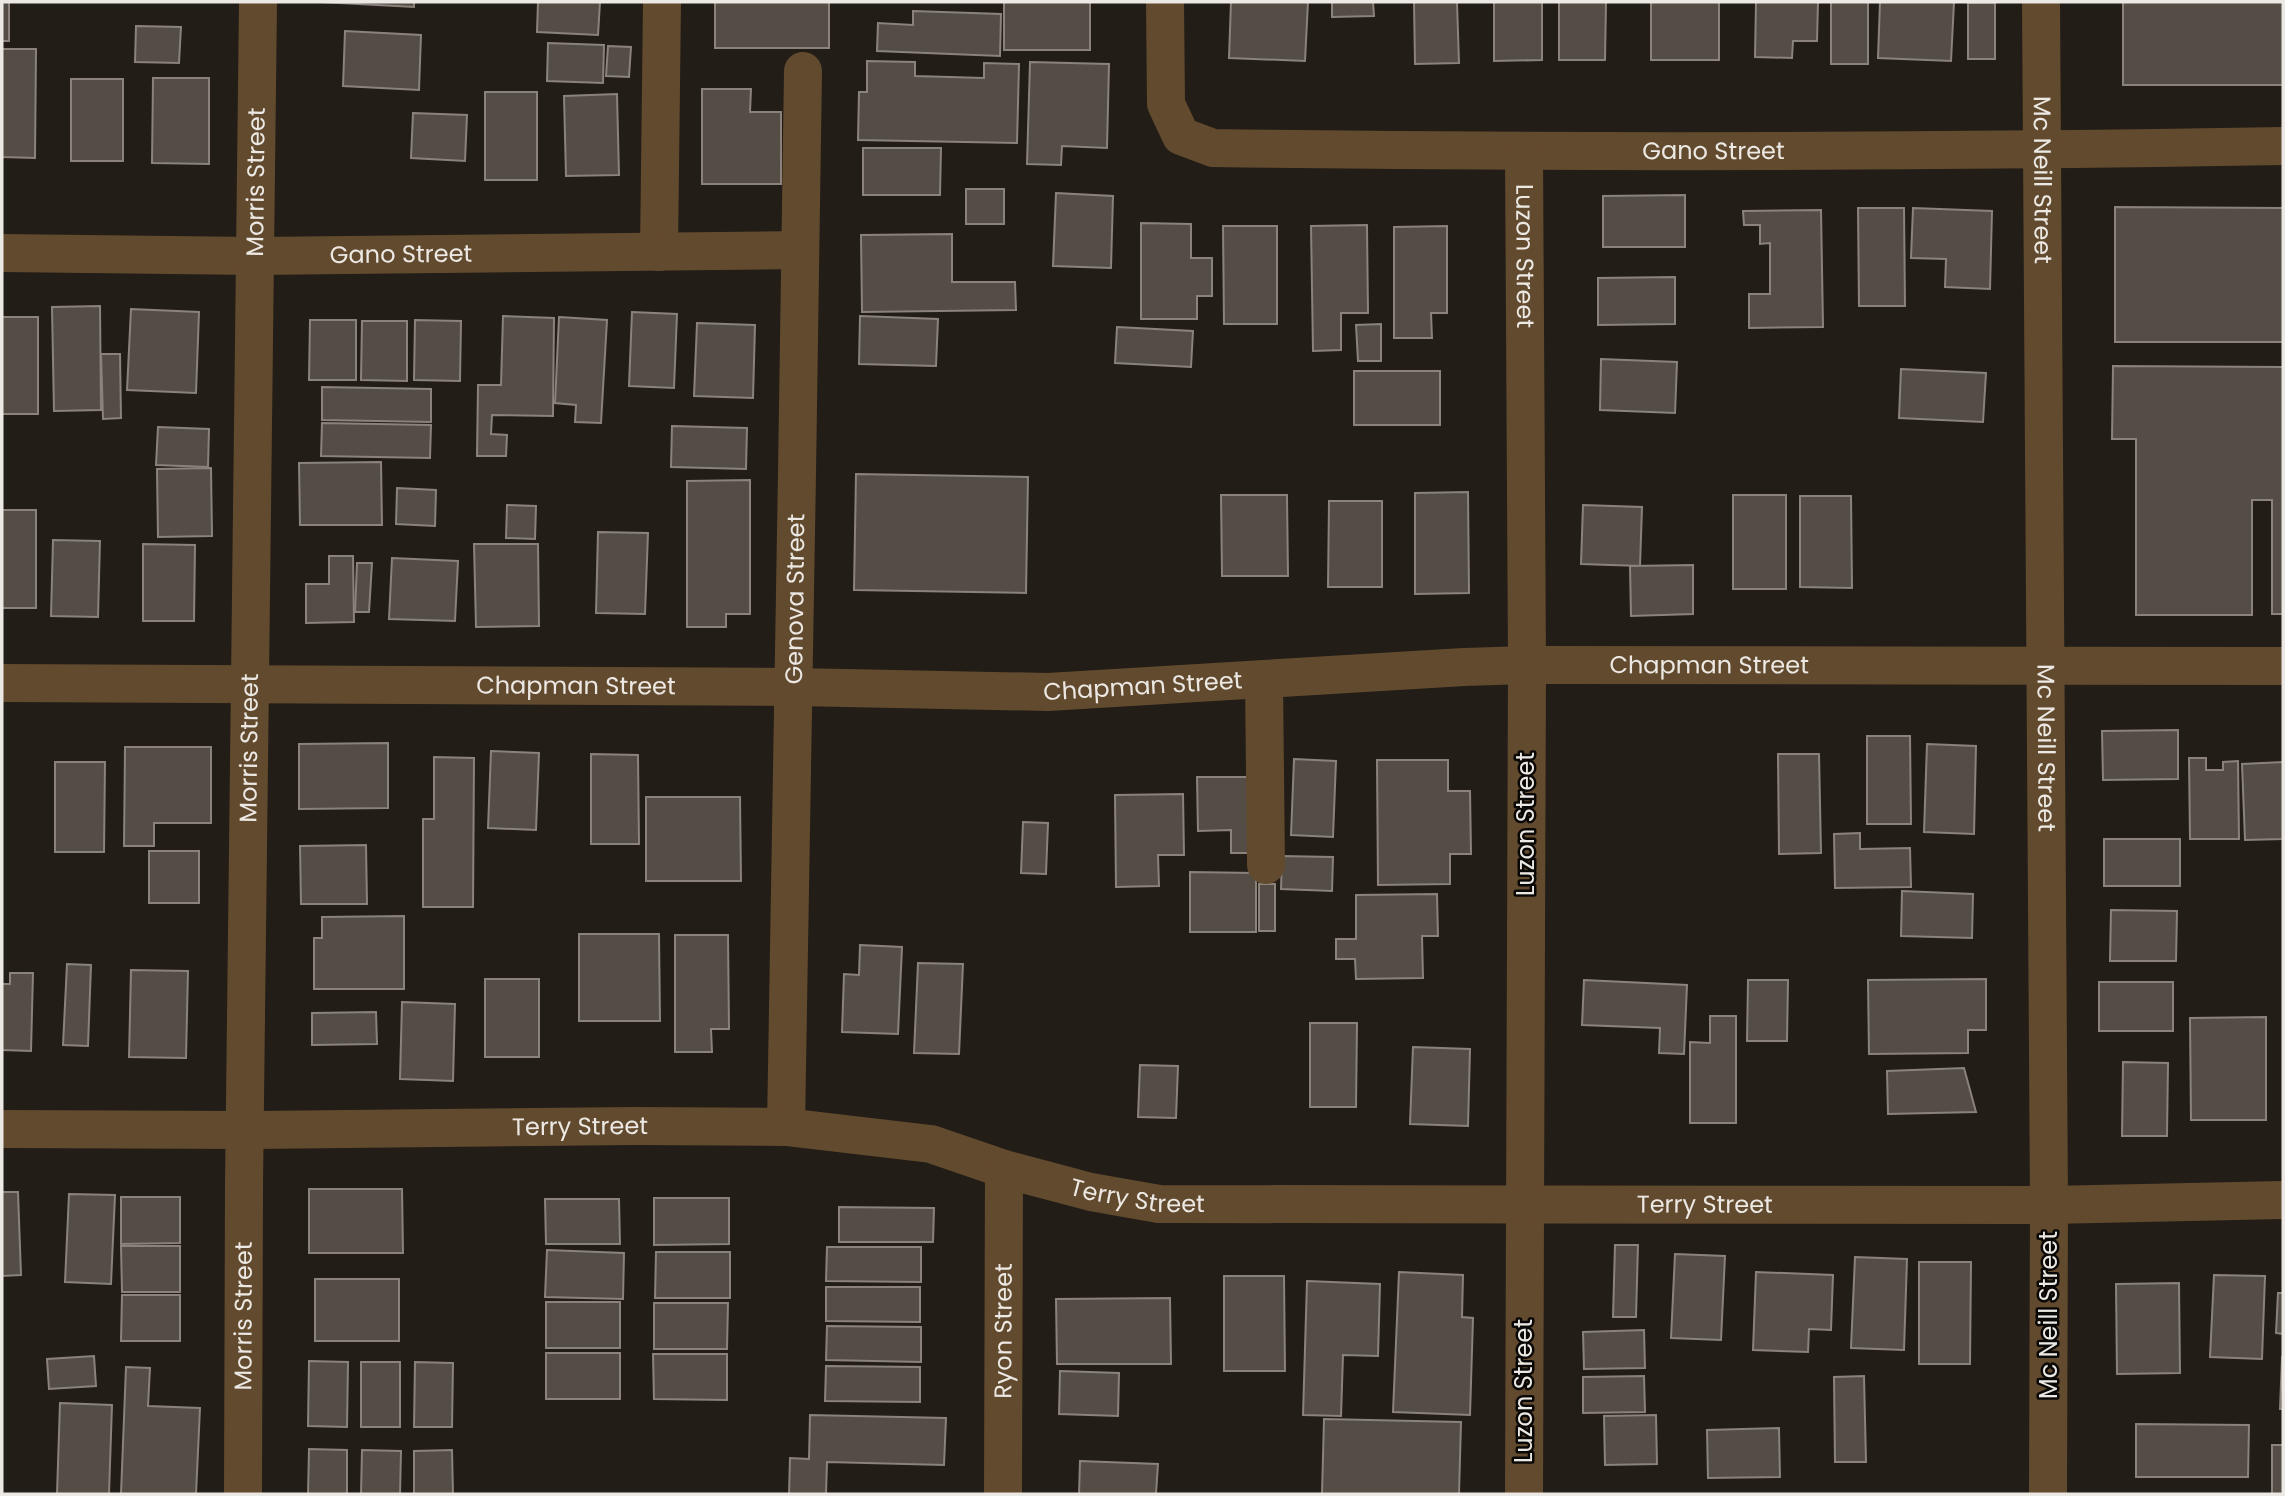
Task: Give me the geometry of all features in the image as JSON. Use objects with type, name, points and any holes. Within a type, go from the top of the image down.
[{"type":"street","name":"Morris Street","points":[[243,1494],[249,686],[258,2]]},
{"type":"street","points":[[659,252],[662,2]]},
{"type":"street","name":"Gano Street","points":[[1165,2],[1166,104],[1181,136],[1213,148],[1524,153],[2283,146]]},
{"type":"street","name":"Mc Neill Street","points":[[2041,2],[2049,1205],[2048,1494]]},
{"type":"street","name":"Genova Street","points":[[786,1127],[796,687],[796,447],[803,71]]},
{"type":"street","name":"Luzon Street","points":[[1524,153],[1527,665],[1524,1494]]},
{"type":"street","name":"Gano Street","points":[[2,253],[255,256],[800,250]]},
{"type":"street","name":"Chapman Street","points":[[2,683],[796,687],[1048,692],[1527,665],[2283,666]]},
{"type":"street","points":[[1264,679],[1266,865]]},
{"type":"street","name":"Terry Street","points":[[2,1129],[786,1127],[931,1144],[1004,1169],[1091,1192],[1159,1204],[2049,1205],[2283,1200]]},
{"type":"street","name":"Ryon Street","points":[[1003,1494],[1004,1169]]},
{"type":"building","points":[[2,2],[9,2],[9,41],[2,41]]},
{"type":"building","points":[[320,2],[414,2],[414,7]]},
{"type":"building","points":[[538,2],[600,2],[598,35],[537,32]]},
{"type":"building","points":[[715,2],[829,2],[829,48],[715,48]]},
{"type":"building","points":[[1004,2],[1090,2],[1090,50],[1004,50]]},
{"type":"building","points":[[1231,2],[1308,2],[1305,61],[1229,58]]},
{"type":"building","points":[[1332,2],[1373,2],[1374,16],[1332,17]]},
{"type":"building","points":[[1414,2],[1457,2],[1459,63],[1415,64]]},
{"type":"building","points":[[1494,2],[1542,2],[1542,60],[1494,61]]},
{"type":"building","points":[[1559,2],[1606,2],[1605,60],[1559,60]]},
{"type":"building","points":[[1651,2],[1719,2],[1719,60],[1651,60]]},
{"type":"building","points":[[1756,2],[1818,2],[1817,41],[1793,41],[1792,58],[1755,57]]},
{"type":"building","points":[[1831,2],[1868,2],[1868,64],[1831,64]]},
{"type":"building","points":[[1880,2],[1954,2],[1951,61],[1878,58]]},
{"type":"building","points":[[2123,2],[2283,2],[2283,85],[2123,85]]},
{"type":"building","points":[[1968,3],[1995,3],[1995,59],[1968,59]]},
{"type":"building","points":[[913,11],[1001,14],[1000,56],[877,51],[878,23],[913,25]]},
{"type":"building","points":[[136,26],[181,27],[179,63],[135,62]]},
{"type":"building","points":[[345,31],[421,35],[419,90],[343,86]]},
{"type":"building","points":[[548,43],[604,45],[603,83],[547,81]]},
{"type":"building","points":[[608,46],[631,47],[629,77],[606,76]]},
{"type":"building","points":[[2,49],[36,49],[35,158],[2,157]]},
{"type":"building","points":[[867,61],[915,62],[915,76],[984,78],[984,63],[1019,64],[1017,143],[858,140],[859,92],[867,92]]},
{"type":"building","points":[[1030,62],[1109,64],[1107,148],[1062,146],[1061,165],[1027,164]]},
{"type":"building","points":[[153,78],[209,78],[209,164],[152,163]]},
{"type":"building","points":[[71,79],[123,79],[123,161],[71,161]]},
{"type":"building","points":[[702,89],[751,89],[750,112],[781,112],[781,184],[702,184]]},
{"type":"building","points":[[485,92],[537,92],[537,180],[485,180]]},
{"type":"building","points":[[617,94],[619,175],[566,176],[564,96]]},
{"type":"building","points":[[413,113],[467,115],[465,161],[411,158]]},
{"type":"building","points":[[863,148],[941,148],[940,195],[863,195]]},
{"type":"building","points":[[966,189],[1004,189],[1004,224],[966,224]]},
{"type":"building","points":[[1056,193],[1113,196],[1111,268],[1053,266]]},
{"type":"building","points":[[1685,195],[1685,247],[1603,247],[1603,196]]},
{"type":"building","points":[[2115,207],[2283,208],[2283,342],[2115,342]]},
{"type":"building","points":[[1858,208],[1904,208],[1905,306],[1859,306]]},
{"type":"building","points":[[1913,208],[1992,211],[1990,289],[1945,287],[1946,259],[1911,258]]},
{"type":"building","points":[[1821,210],[1823,327],[1749,328],[1749,294],[1770,294],[1770,243],[1760,244],[1760,225],[1744,225],[1743,211]]},
{"type":"building","points":[[1141,223],[1191,224],[1191,258],[1212,258],[1212,296],[1197,296],[1197,319],[1141,319]]},
{"type":"building","points":[[1367,225],[1368,313],[1341,313],[1341,350],[1313,351],[1311,226]]},
{"type":"building","points":[[1223,226],[1277,226],[1277,324],[1224,324]]},
{"type":"building","points":[[1447,226],[1447,313],[1431,313],[1432,338],[1394,338],[1394,227]]},
{"type":"building","points":[[952,234],[952,282],[1015,282],[1016,310],[862,312],[861,235]]},
{"type":"building","points":[[1675,277],[1675,324],[1598,325],[1598,278]]},
{"type":"building","points":[[100,306],[101,410],[54,411],[52,307]]},
{"type":"building","points":[[131,309],[199,312],[196,393],[127,390]]},
{"type":"building","points":[[632,312],[677,314],[674,388],[629,386]]},
{"type":"building","points":[[503,316],[554,318],[553,416],[492,415],[491,434],[507,435],[506,456],[477,456],[478,385],[501,385]]},
{"type":"building","points":[[860,316],[938,319],[936,366],[859,364]]},
{"type":"building","points":[[2,317],[38,317],[38,414],[2,414]]},
{"type":"building","points":[[559,317],[607,320],[601,423],[575,422],[576,405],[555,403]]},
{"type":"building","points":[[310,320],[356,320],[356,380],[309,380]]},
{"type":"building","points":[[415,320],[461,321],[460,381],[414,380]]},
{"type":"building","points":[[362,321],[407,321],[407,381],[361,380]]},
{"type":"building","points":[[697,323],[755,325],[753,398],[694,396]]},
{"type":"building","points":[[1381,324],[1381,361],[1358,361],[1356,325]]},
{"type":"building","points":[[1117,327],[1193,331],[1191,367],[1115,363]]},
{"type":"building","points":[[101,354],[120,354],[121,418],[103,419]]},
{"type":"building","points":[[1601,359],[1677,362],[1675,413],[1600,410]]},
{"type":"building","points":[[2113,366],[2283,367],[2283,614],[2272,614],[2272,500],[2252,500],[2252,615],[2136,615],[2136,439],[2112,439]]},
{"type":"building","points":[[1901,369],[1986,373],[1983,422],[1899,418]]},
{"type":"building","points":[[1354,371],[1440,371],[1440,425],[1354,425]]},
{"type":"building","points":[[322,387],[431,389],[431,422],[322,420]]},
{"type":"building","points":[[322,423],[431,425],[430,458],[321,456]]},
{"type":"building","points":[[672,426],[747,428],[746,469],[671,467]]},
{"type":"building","points":[[158,427],[209,429],[208,467],[156,465]]},
{"type":"building","points":[[381,462],[382,525],[300,525],[299,463]]},
{"type":"building","points":[[211,468],[212,536],[158,537],[157,469]]},
{"type":"building","points":[[856,474],[1028,477],[1026,593],[854,590]]},
{"type":"building","points":[[750,480],[750,614],[726,614],[726,627],[687,627],[687,481]]},
{"type":"building","points":[[397,488],[436,490],[435,526],[396,524]]},
{"type":"building","points":[[1468,492],[1469,593],[1415,594],[1415,493]]},
{"type":"building","points":[[1221,495],[1287,495],[1288,576],[1222,576]]},
{"type":"building","points":[[1733,495],[1786,495],[1786,589],[1733,589]]},
{"type":"building","points":[[1800,496],[1851,496],[1852,588],[1800,587]]},
{"type":"building","points":[[1329,501],[1382,501],[1382,587],[1328,587]]},
{"type":"building","points":[[507,505],[536,506],[535,539],[506,538]]},
{"type":"building","points":[[1583,505],[1642,507],[1640,566],[1581,564]]},
{"type":"building","points":[[2,510],[36,510],[36,608],[2,608]]},
{"type":"building","points":[[598,532],[648,533],[645,614],[596,613]]},
{"type":"building","points":[[53,540],[100,541],[98,617],[51,616]]},
{"type":"building","points":[[143,544],[195,545],[194,621],[143,621]]},
{"type":"building","points":[[474,544],[538,544],[539,626],[476,627]]},
{"type":"building","points":[[329,556],[353,556],[354,622],[306,623],[306,584],[329,584]]},
{"type":"building","points":[[392,558],[458,561],[455,621],[389,619]]},
{"type":"building","points":[[357,563],[372,563],[369,612],[355,612]]},
{"type":"building","points":[[1693,565],[1693,614],[1631,616],[1630,566]]},
{"type":"building","points":[[2178,730],[2178,779],[2103,780],[2102,731]]},
{"type":"building","points":[[1867,736],[1910,736],[1911,824],[1867,824]]},
{"type":"building","points":[[388,743],[388,808],[299,809],[299,744]]},
{"type":"building","points":[[1927,744],[1976,746],[1974,834],[1924,832]]},
{"type":"building","points":[[125,747],[211,747],[211,823],[154,823],[154,846],[124,846]]},
{"type":"building","points":[[491,751],[539,753],[536,830],[488,828]]},
{"type":"building","points":[[591,754],[638,755],[639,844],[591,844]]},
{"type":"building","points":[[1778,754],[1819,754],[1821,853],[1779,854]]},
{"type":"building","points":[[434,757],[474,758],[473,907],[423,907],[423,819],[434,819]]},
{"type":"building","points":[[2189,758],[2206,758],[2206,770],[2223,770],[2223,762],[2238,761],[2239,839],[2190,839]]},
{"type":"building","points":[[1294,759],[1336,761],[1333,837],[1291,835]]},
{"type":"building","points":[[1377,760],[1448,760],[1448,791],[1470,791],[1471,854],[1450,854],[1450,884],[1378,885]]},
{"type":"building","points":[[55,762],[105,762],[104,852],[55,852]]},
{"type":"building","points":[[2283,762],[2283,839],[2245,840],[2242,764]]},
{"type":"building","points":[[1197,777],[1256,777],[1257,853],[1231,853],[1231,830],[1198,831]]},
{"type":"building","points":[[1183,794],[1184,855],[1158,855],[1159,886],[1116,887],[1115,795]]},
{"type":"building","points":[[646,797],[740,797],[741,881],[646,881]]},
{"type":"building","points":[[1023,822],[1048,823],[1046,874],[1021,873]]},
{"type":"building","points":[[1860,833],[1860,849],[1910,848],[1911,887],[1835,888],[1834,834]]},
{"type":"building","points":[[2104,839],[2180,839],[2180,886],[2104,886]]},
{"type":"building","points":[[366,845],[367,904],[301,904],[300,846]]},
{"type":"building","points":[[149,851],[199,851],[199,903],[149,903]]},
{"type":"building","points":[[1282,856],[1333,857],[1332,891],[1281,889]]},
{"type":"building","points":[[1190,872],[1256,873],[1256,932],[1190,932]]},
{"type":"building","points":[[1259,884],[1275,884],[1275,931],[1259,931]]},
{"type":"building","points":[[1902,891],[1973,894],[1972,938],[1901,936]]},
{"type":"building","points":[[1437,894],[1438,936],[1422,936],[1423,978],[1356,979],[1355,959],[1336,959],[1336,939],[1356,939],[1356,895]]},
{"type":"building","points":[[2111,910],[2177,911],[2176,961],[2110,961]]},
{"type":"building","points":[[404,916],[404,989],[314,989],[314,938],[322,938],[322,917]]},
{"type":"building","points":[[579,934],[659,934],[660,1021],[579,1021]]},
{"type":"building","points":[[675,935],[728,935],[729,1029],[711,1029],[712,1052],[675,1052]]},
{"type":"building","points":[[860,945],[902,947],[898,1034],[842,1032],[844,974],[859,975]]},
{"type":"building","points":[[918,963],[963,964],[959,1054],[914,1053]]},
{"type":"building","points":[[67,964],[91,965],[88,1046],[63,1045]]},
{"type":"building","points":[[131,970],[188,971],[186,1058],[129,1057]]},
{"type":"building","points":[[10,973],[33,973],[31,1051],[2,1050],[2,984],[10,984]]},
{"type":"building","points":[[485,979],[539,979],[539,1057],[485,1057]]},
{"type":"building","points":[[1986,979],[1986,1030],[1968,1030],[1968,1053],[1869,1054],[1868,980]]},
{"type":"building","points":[[1584,980],[1687,985],[1684,1054],[1659,1053],[1660,1028],[1582,1025]]},
{"type":"building","points":[[1748,980],[1788,980],[1787,1041],[1747,1041]]},
{"type":"building","points":[[2099,982],[2173,982],[2173,1031],[2099,1031]]},
{"type":"building","points":[[402,1002],[455,1004],[453,1081],[400,1079]]},
{"type":"building","points":[[376,1012],[377,1044],[312,1045],[312,1013]]},
{"type":"building","points":[[1710,1016],[1736,1016],[1736,1123],[1690,1123],[1690,1042],[1710,1043]]},
{"type":"building","points":[[2266,1017],[2266,1120],[2191,1120],[2190,1018]]},
{"type":"building","points":[[1310,1023],[1357,1023],[1356,1107],[1310,1107]]},
{"type":"building","points":[[1413,1047],[1470,1049],[1468,1126],[1410,1124]]},
{"type":"building","points":[[2123,1062],[2168,1063],[2167,1136],[2122,1136]]},
{"type":"building","points":[[1140,1065],[1178,1066],[1176,1118],[1138,1117]]},
{"type":"building","points":[[1964,1068],[1976,1112],[1888,1114],[1887,1071]]},
{"type":"building","points":[[309,1189],[402,1189],[403,1253],[309,1253]]},
{"type":"building","points":[[2,1192],[18,1192],[21,1275],[2,1276]]},
{"type":"building","points":[[69,1194],[115,1195],[111,1284],[65,1282]]},
{"type":"building","points":[[121,1197],[180,1197],[180,1243],[121,1244]]},
{"type":"building","points":[[654,1198],[729,1198],[729,1244],[654,1245]]},
{"type":"building","points":[[545,1199],[619,1199],[620,1244],[546,1244]]},
{"type":"building","points":[[839,1207],[934,1208],[933,1242],[839,1242]]},
{"type":"building","points":[[1615,1245],[1638,1245],[1636,1317],[1613,1317]]},
{"type":"building","points":[[121,1246],[180,1246],[180,1292],[122,1292]]},
{"type":"building","points":[[827,1247],[921,1247],[921,1282],[826,1281]]},
{"type":"building","points":[[547,1250],[624,1253],[623,1299],[545,1297]]},
{"type":"building","points":[[656,1252],[730,1252],[730,1298],[655,1298]]},
{"type":"building","points":[[1675,1254],[1725,1256],[1721,1340],[1671,1338]]},
{"type":"building","points":[[1855,1257],[1907,1259],[1904,1350],[1851,1348]]},
{"type":"building","points":[[1919,1262],[1971,1262],[1970,1364],[1919,1364]]},
{"type":"building","points":[[1399,1272],[1463,1275],[1462,1317],[1473,1318],[1470,1415],[1393,1412]]},
{"type":"building","points":[[1756,1272],[1833,1275],[1831,1330],[1809,1329],[1808,1352],[1753,1350]]},
{"type":"building","points":[[2214,1275],[2265,1276],[2262,1359],[2210,1357]]},
{"type":"building","points":[[1224,1276],[1284,1276],[1285,1371],[1224,1371]]},
{"type":"building","points":[[315,1279],[399,1279],[399,1341],[315,1341]]},
{"type":"building","points":[[1307,1281],[1380,1284],[1378,1356],[1343,1355],[1341,1416],[1303,1415]]},
{"type":"building","points":[[2179,1283],[2180,1373],[2117,1374],[2116,1284]]},
{"type":"building","points":[[826,1287],[920,1287],[920,1322],[826,1321]]},
{"type":"building","points":[[2278,1293],[2283,1293],[2283,1334],[2276,1333]]},
{"type":"building","points":[[122,1295],[180,1295],[180,1341],[121,1341]]},
{"type":"building","points":[[1170,1298],[1171,1364],[1057,1364],[1056,1299]]},
{"type":"building","points":[[546,1302],[620,1302],[620,1348],[546,1348]]},
{"type":"building","points":[[654,1303],[728,1303],[727,1349],[654,1349]]},
{"type":"building","points":[[827,1326],[921,1327],[921,1362],[826,1360]]},
{"type":"building","points":[[1644,1330],[1645,1368],[1584,1369],[1583,1332]]},
{"type":"building","points":[[546,1353],[620,1353],[620,1399],[546,1399]]},
{"type":"building","points":[[653,1354],[727,1354],[727,1400],[654,1399]]},
{"type":"building","points":[[94,1356],[96,1386],[49,1389],[47,1359]]},
{"type":"building","points":[[2282,1357],[2283,1409],[2280,1409]]},
{"type":"building","points":[[309,1361],[348,1362],[347,1427],[308,1426]]},
{"type":"building","points":[[361,1362],[400,1362],[400,1427],[361,1427]]},
{"type":"building","points":[[415,1362],[453,1363],[452,1427],[414,1427]]},
{"type":"building","points":[[826,1366],[920,1367],[920,1402],[825,1401]]},
{"type":"building","points":[[126,1367],[150,1368],[148,1406],[200,1408],[196,1494],[121,1494]]},
{"type":"building","points":[[1060,1371],[1119,1373],[1118,1416],[1059,1414]]},
{"type":"building","points":[[1644,1376],[1645,1412],[1583,1413],[1583,1377]]},
{"type":"building","points":[[1864,1376],[1866,1462],[1835,1462],[1834,1377]]},
{"type":"building","points":[[60,1403],[112,1405],[109,1494],[57,1494]]},
{"type":"building","points":[[810,1415],[946,1418],[944,1465],[827,1462],[826,1494],[789,1494],[790,1458],[809,1459]]},
{"type":"building","points":[[1656,1415],[1657,1464],[1605,1465],[1604,1416]]},
{"type":"building","points":[[1324,1419],[1461,1422],[1459,1494],[1322,1494]]},
{"type":"building","points":[[2136,1424],[2249,1425],[2248,1477],[2136,1477]]},
{"type":"building","points":[[1779,1428],[1780,1477],[1708,1478],[1707,1430]]},
{"type":"building","points":[[2272,1445],[2283,1445],[2283,1494],[2272,1494]]},
{"type":"building","points":[[309,1449],[347,1450],[347,1494],[308,1494]]},
{"type":"building","points":[[362,1450],[401,1451],[400,1494],[361,1494]]},
{"type":"building","points":[[452,1450],[453,1494],[414,1494],[414,1451]]},
{"type":"building","points":[[1080,1461],[1158,1464],[1156,1494],[1079,1494]]}]
